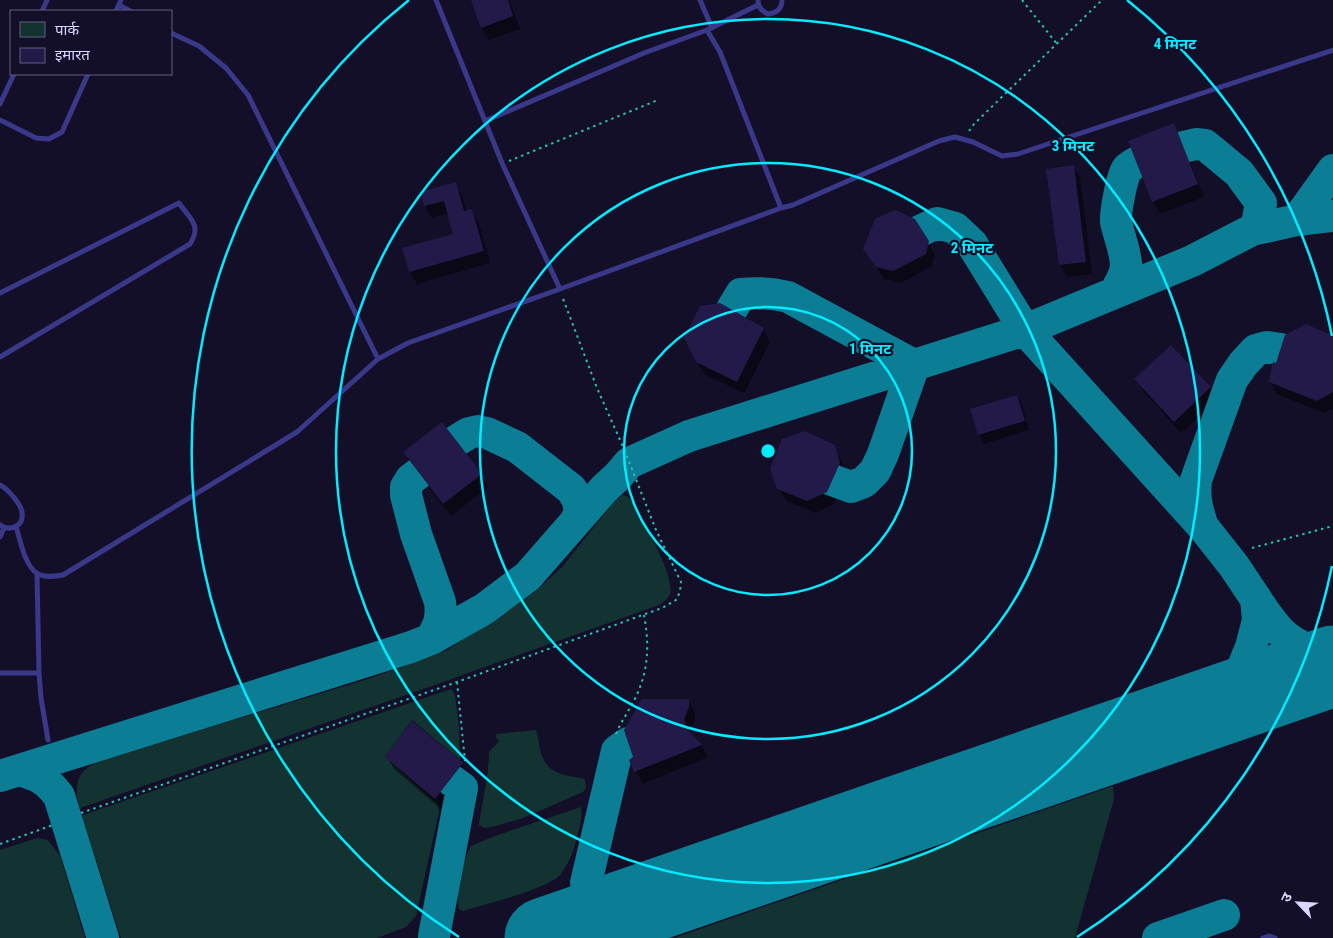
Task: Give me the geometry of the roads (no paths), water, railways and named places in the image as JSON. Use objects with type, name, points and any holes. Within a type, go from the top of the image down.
[{"type":"lane","points":[[436,0],[502,163],[560,290]]},
{"type":"lane","points":[[700,0],[781,208]]},
{"type":"lane","points":[[485,121],[644,53],[710,29],[758,3],[764,12],[773,13],[781,8],[782,0]]},
{"type":"lane","points":[[172,33],[199,46],[226,68],[248,96],[378,359]]},
{"type":"lane","points":[[16,526],[28,564],[37,574],[48,577],[63,575],[297,432],[378,359],[408,343],[793,205],[939,141],[955,137],[972,142],[1002,156],[1018,154],[1333,50]]},
{"type":"lane","points":[[0,104],[14,75]]},
{"type":"lane","points":[[0,120],[36,138],[49,139],[62,132],[88,75]]},
{"type":"lane","points":[[0,293],[179,203],[196,226],[195,235],[190,244],[0,357]]},
{"type":"lane","points":[[0,485],[6,488],[22,509],[22,519],[16,526],[8,528],[2,526],[0,537]]},
{"type":"lane","points":[[37,574],[39,673],[48,740]]},
{"type":"lane","points":[[0,673],[39,673]]},
{"type":"lane","points":[[1263,938],[1269,936],[1275,938]]}]
